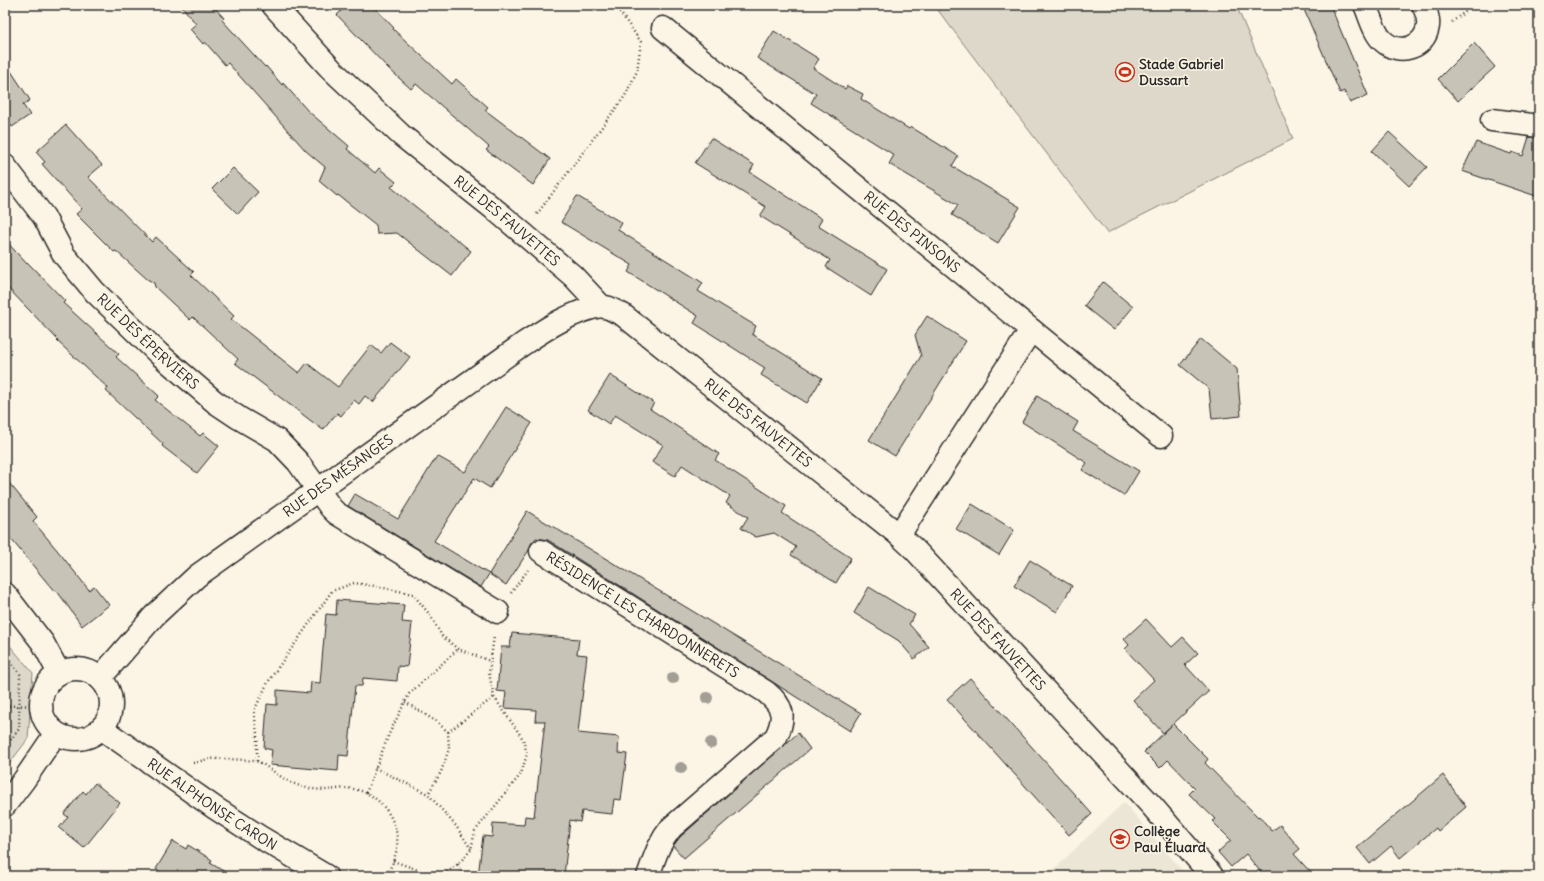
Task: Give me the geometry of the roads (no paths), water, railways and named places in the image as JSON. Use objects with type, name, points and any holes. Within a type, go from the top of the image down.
[{"type":"street","name":"RUE DES FAUVETTES","points":[[273,5],[317,54],[372,108],[415,146],[573,276],[601,306],[623,315],[899,534],[942,578],[1152,806],[1212,876]]},
{"type":"street","points":[[1365,5],[1378,36],[1387,45],[1399,49],[1411,48],[1423,38],[1428,26],[1428,19],[1423,5]]},
{"type":"street","name":"RUE DES PINSONS","points":[[663,28],[1161,436]]},
{"type":"street","points":[[1492,120],[1539,126]]},
{"type":"street","name":"RUE DES ÉPERVIERS","points":[[5,166],[40,213],[68,259],[95,292],[158,353],[216,402],[239,418],[277,440],[298,462],[317,489]]},
{"type":"street","name":"RUE DES MÉSANGES","points":[[100,678],[154,616],[188,583],[317,489],[536,336],[574,314],[601,306]]},
{"type":"street","points":[[899,534],[1031,330]]},
{"type":"street","points":[[317,489],[332,508],[344,518],[498,612]]},
{"type":"street","name":"RÉSIDENCE LES CHARDONNERETS","points":[[541,551],[766,692],[777,702],[781,709],[782,723],[776,737],[671,828],[656,851],[648,876]]},
{"type":"street","points":[[5,594],[43,643],[59,673]]},
{"type":"street","points":[[70,669],[81,669],[91,672],[100,678],[109,692],[111,703],[108,719],[93,735],[82,739],[71,739],[56,733],[30,705],[50,680],[59,673],[70,669]]},
{"type":"street","name":"RUE ALPHONSE CARON","points":[[101,728],[244,827],[326,876]]},
{"type":"street","points":[[5,805],[28,775],[56,733]]},
{"type":"place","name":"Stade Gabriel Dussart","points":[[1125,72]]},
{"type":"place","name":"Collège Paul Éluard","points":[[1120,839]]}]
